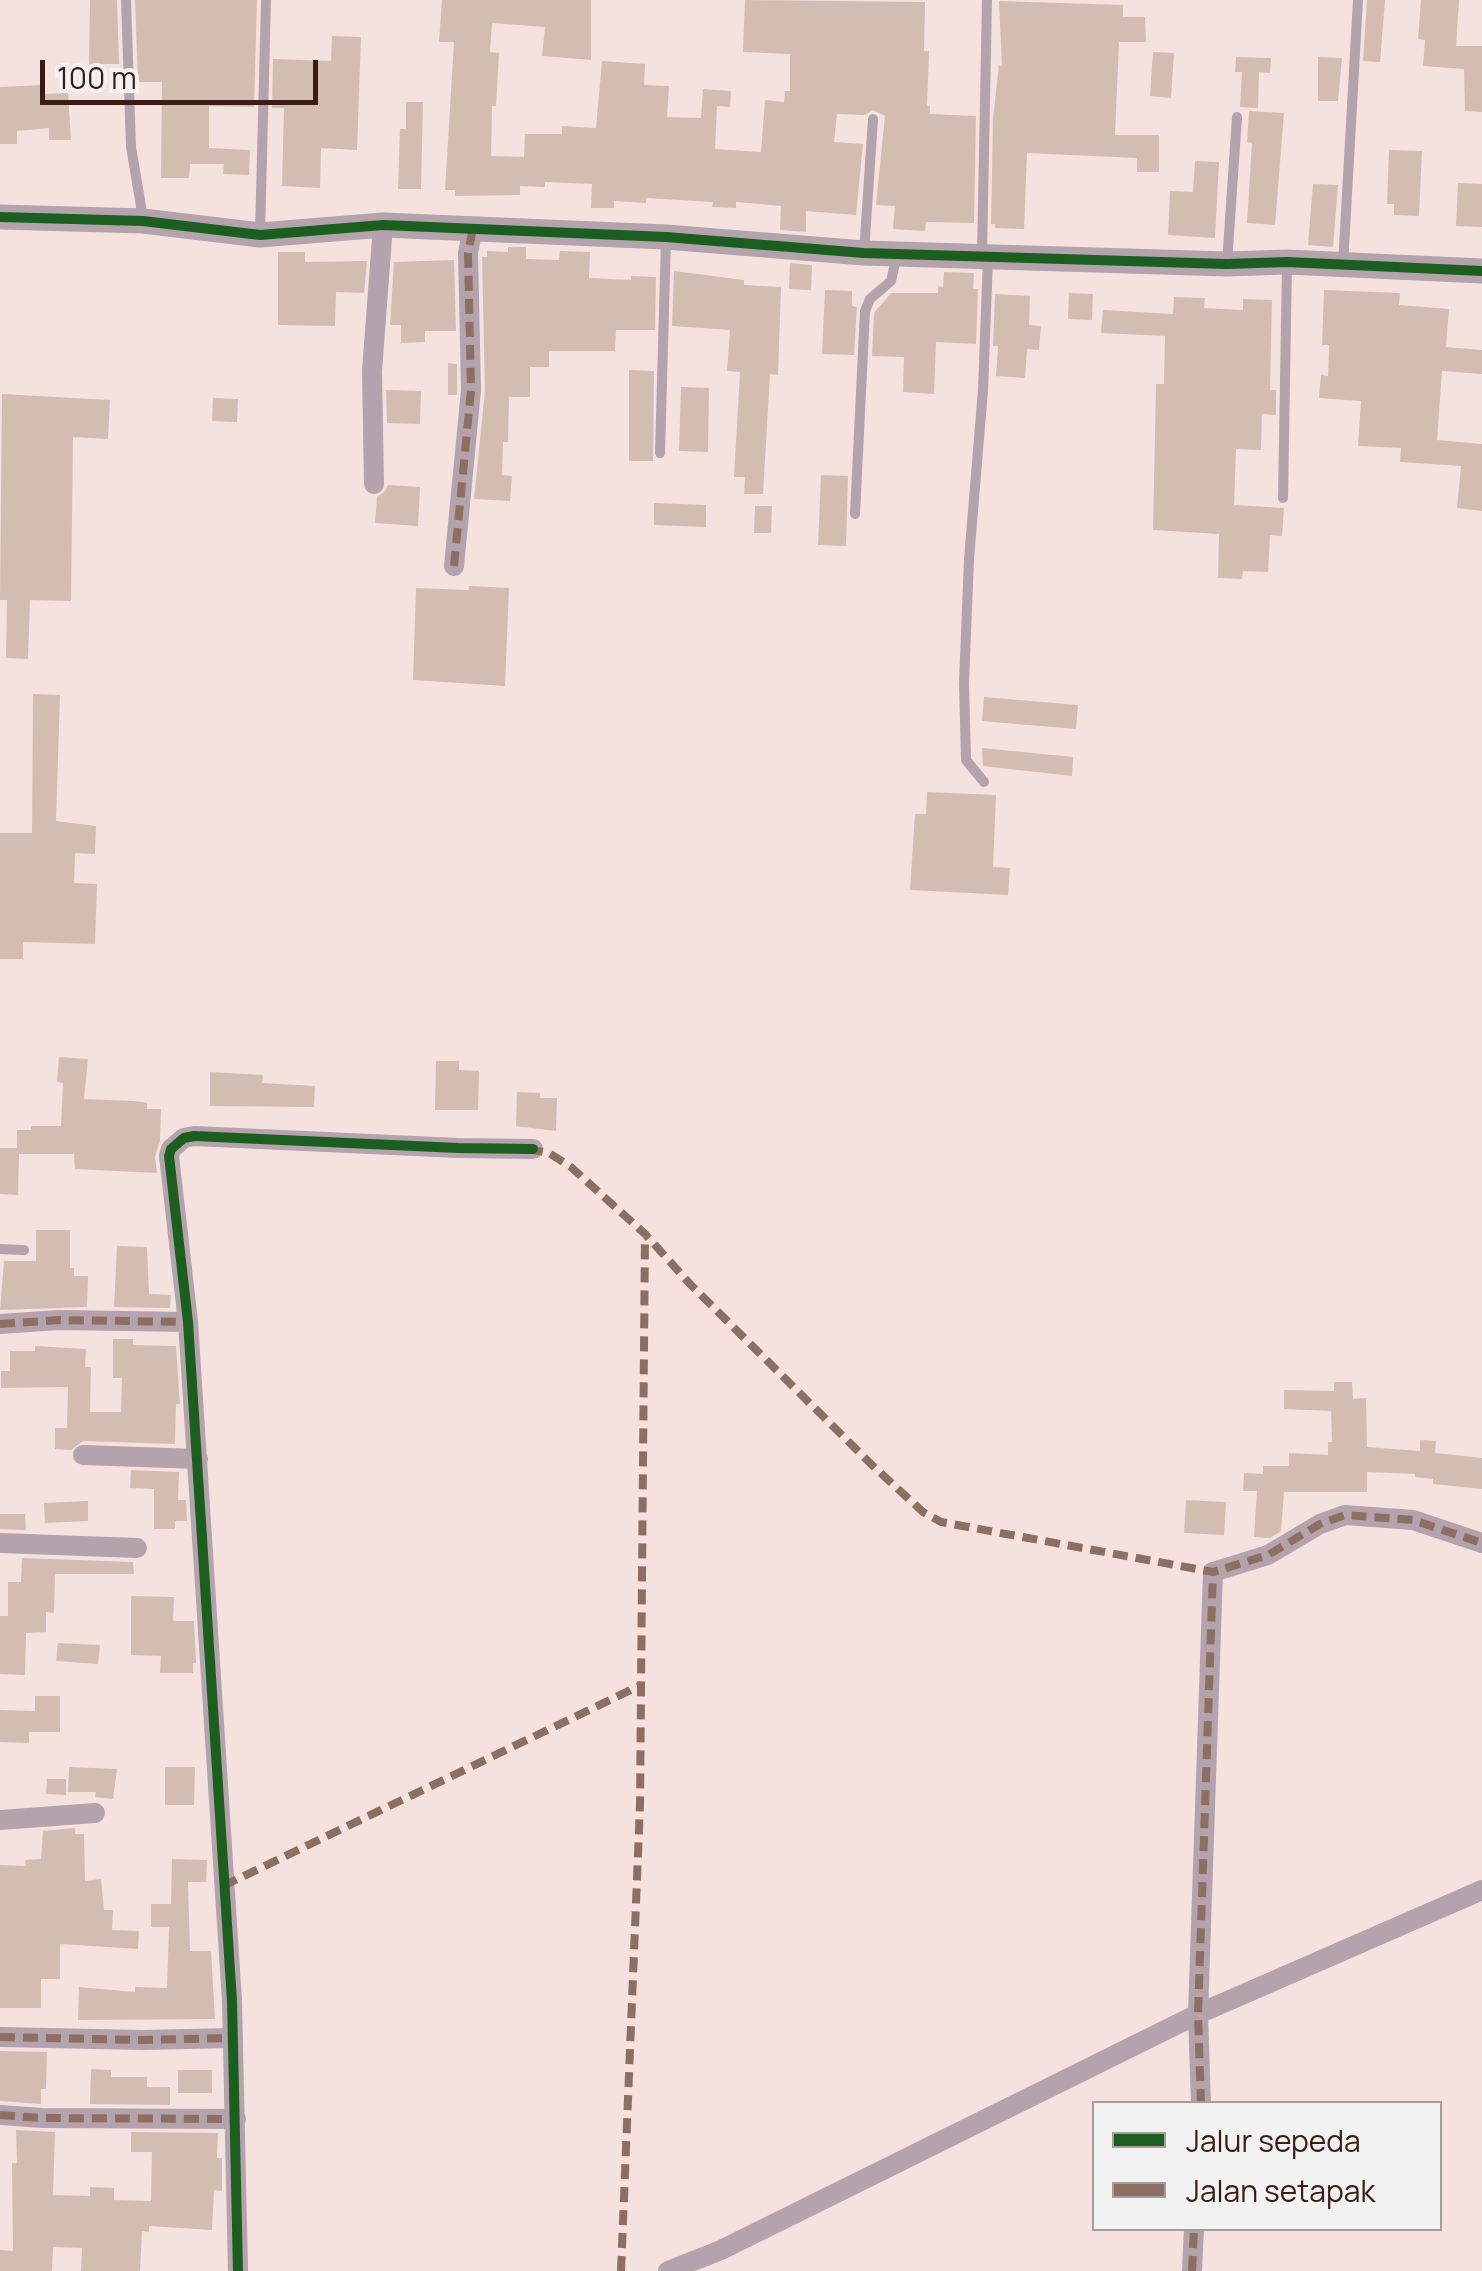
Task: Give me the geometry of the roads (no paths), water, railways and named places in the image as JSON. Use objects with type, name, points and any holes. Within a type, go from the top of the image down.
[{"type":"street","points":[[0,217],[143,221],[260,235],[384,225],[666,236],[864,253],[1227,264],[1287,262],[1482,271]]},
{"type":"street","points":[[374,484],[372,372],[384,225]]},
{"type":"street","points":[[454,566],[471,390],[468,253],[473,228]]},
{"type":"street","points":[[238,2271],[232,2001],[188,1322],[169,1156],[176,1142],[184,1138],[532,1148]]},
{"type":"street","points":[[0,1324],[60,1320],[188,1322]]},
{"type":"street","points":[[83,1455],[198,1459]]},
{"type":"street","points":[[1200,2101],[1198,2014],[1213,1572],[1268,1556],[1320,1524],[1345,1515],[1414,1520],[1482,1543]]},
{"type":"street","points":[[0,1542],[137,1548]]},
{"type":"street","points":[[0,1820],[95,1813]]},
{"type":"street","points":[[668,2271],[720,2250],[1198,2014],[1482,1890]]},
{"type":"street","points":[[0,2037],[231,2038]]},
{"type":"street","points":[[0,2115],[236,2119]]},
{"type":"street","points":[[1192,2271],[1194,2231]]},
{"type":"lane","points":[[126,0],[132,147],[143,221]]},
{"type":"lane","points":[[260,235],[266,0]]},
{"type":"lane","points":[[984,782],[966,760],[964,683],[969,559],[983,390],[985,257],[980,230],[987,0]]},
{"type":"lane","points":[[1343,266],[1358,0]]},
{"type":"lane","points":[[1227,264],[1237,116]]},
{"type":"lane","points":[[864,253],[873,120]]},
{"type":"lane","points":[[660,453],[666,236]]},
{"type":"lane","points":[[855,514],[866,311],[870,299],[891,281],[898,254]]},
{"type":"lane","points":[[1283,498],[1287,262]]},
{"type":"lane","points":[[0,1249],[24,1250]]}]
